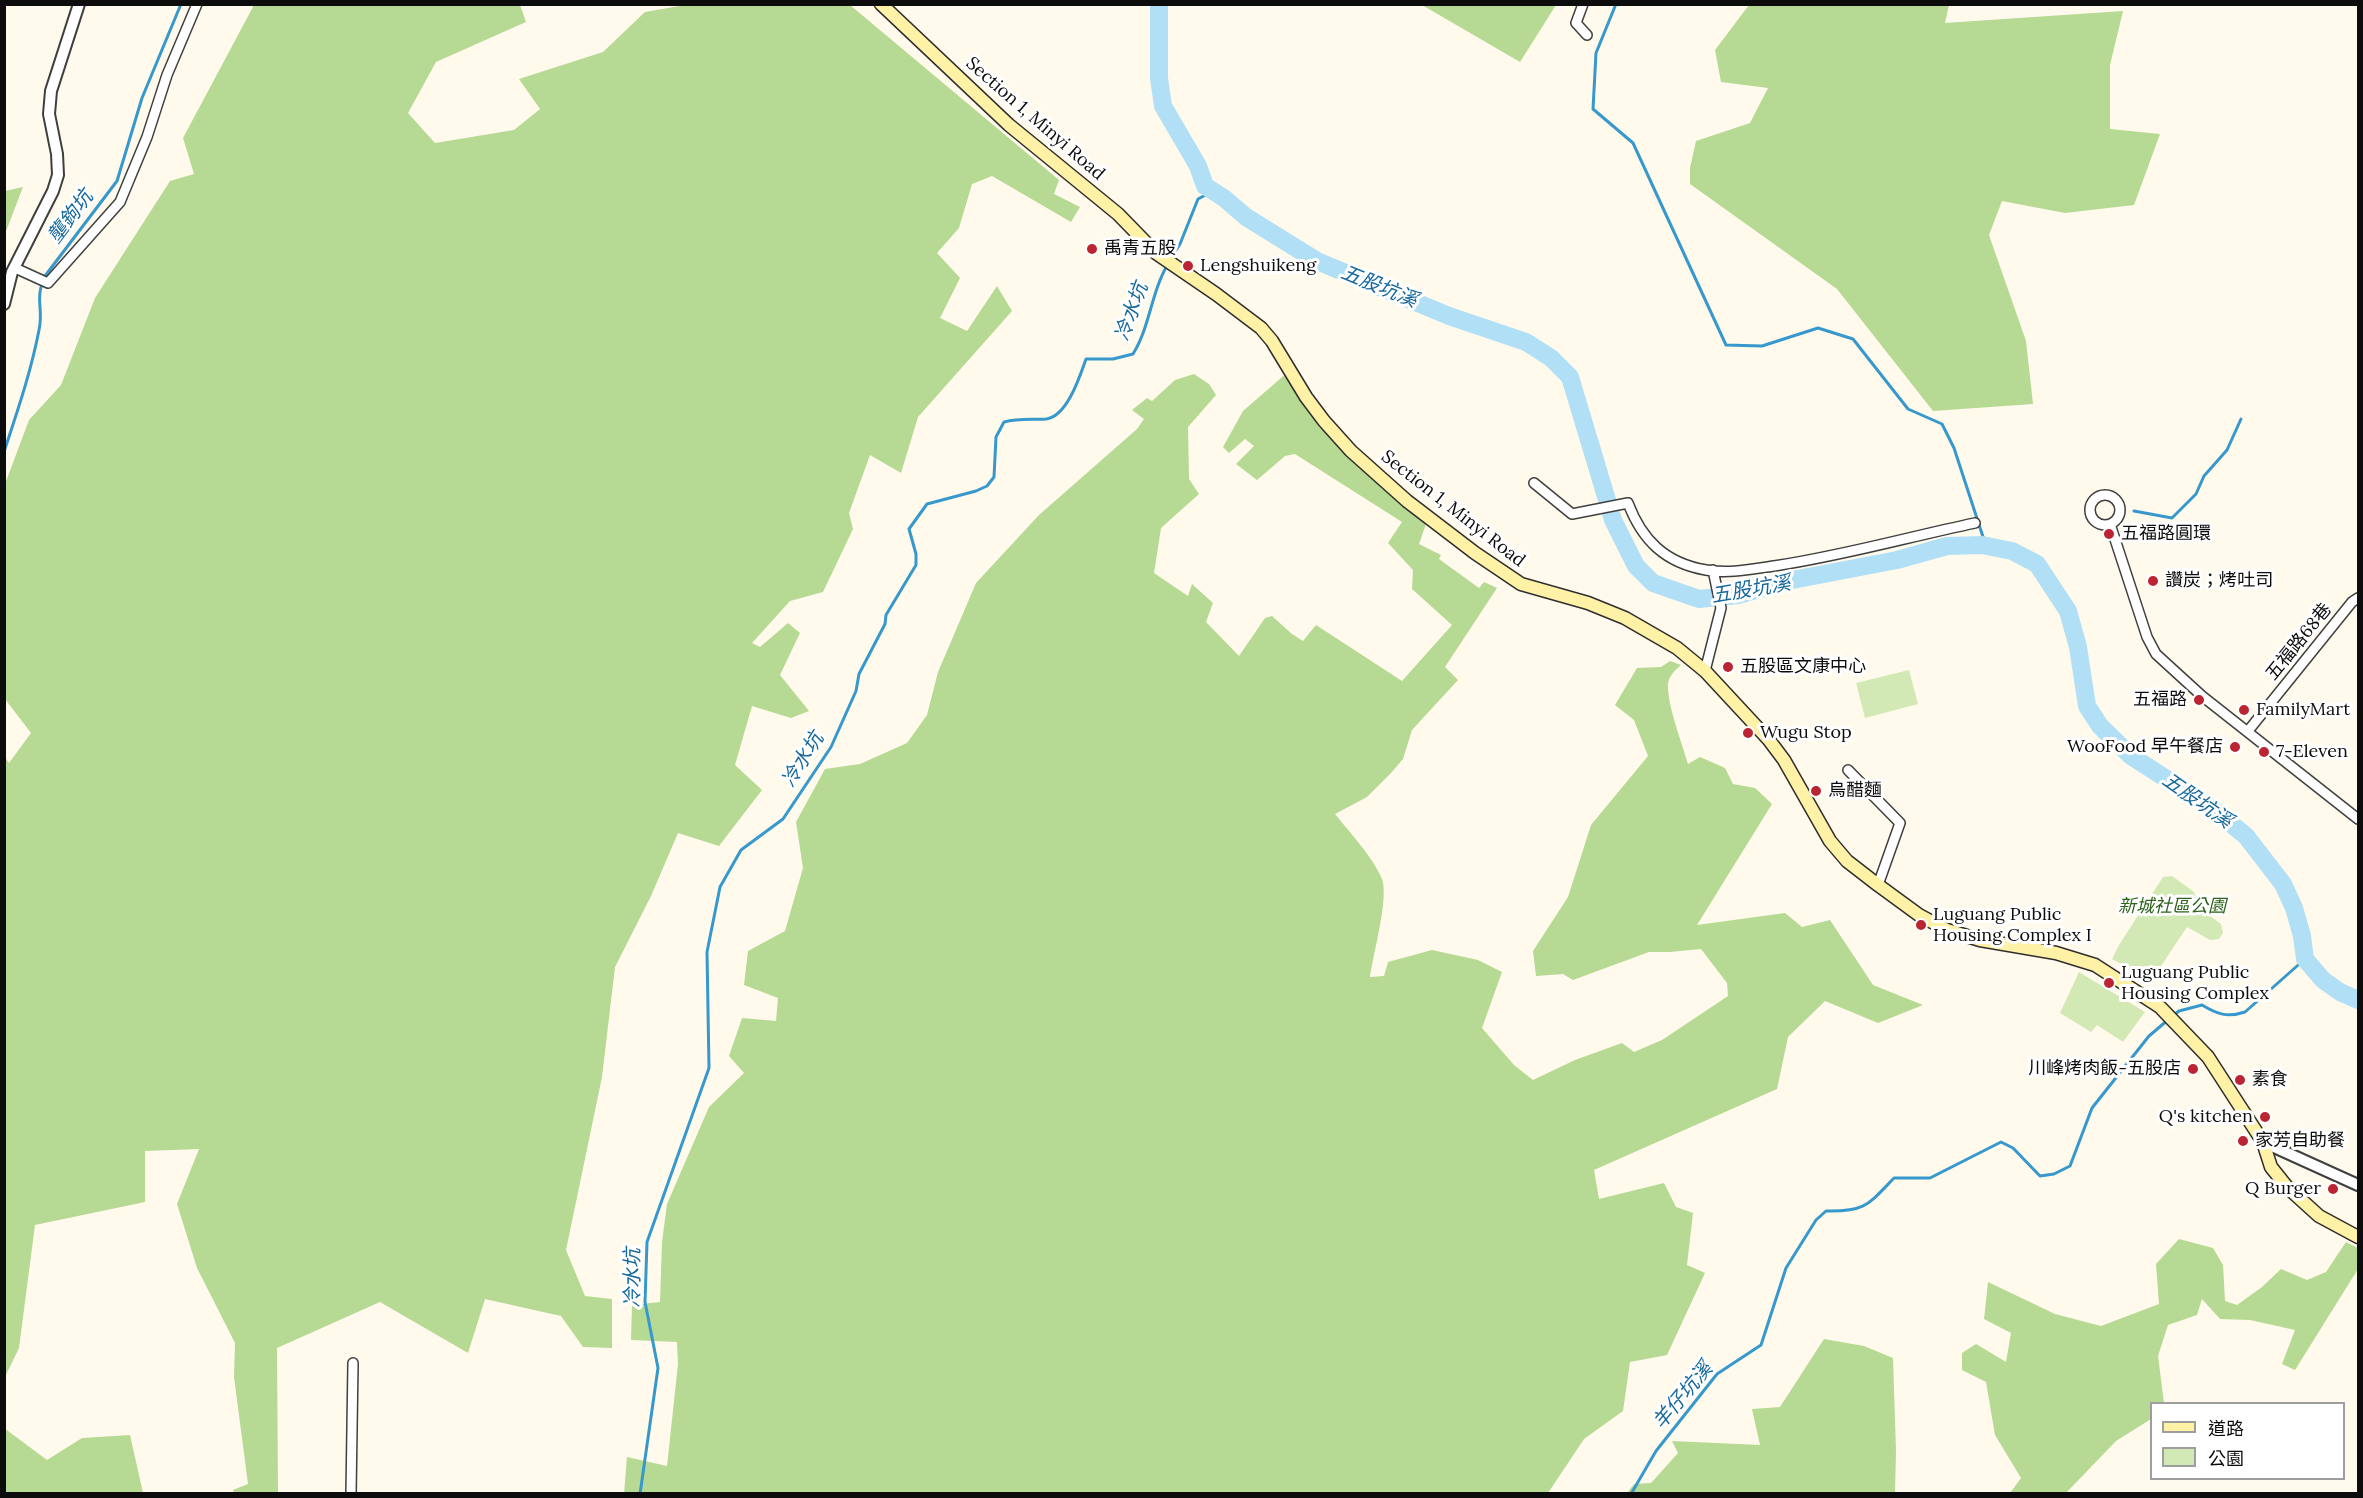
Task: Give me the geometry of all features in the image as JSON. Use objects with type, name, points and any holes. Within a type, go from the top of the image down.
[{"type":"main road","name":"Section 1, Minyi Road","points":[[881,4],[1009,125],[1118,214],[1168,263],[1216,294],[1261,328],[1272,341],[1306,397],[1351,451],[1407,501],[1475,553],[1521,584],[1588,603],[1626,618],[1677,648],[1705,671],[1769,740],[1784,760],[1830,841],[1847,861],[1919,915],[1947,930],[1980,940],[2056,953],[2095,965],[2160,1007],[2208,1057],[2263,1142],[2271,1167],[2287,1187],[2319,1215],[2358,1237]]},
{"type":"street","points":[[4,304],[15,268],[53,191],[58,175],[57,154],[49,114],[51,91],[80,4]]},
{"type":"street","points":[[15,268],[48,283],[120,202],[147,137],[167,75],[197,4]]},
{"type":"street","points":[[1583,4],[1576,22],[1587,35]]},
{"type":"street","points":[[1534,483],[1572,514],[1628,503],[1646,539],[1659,551],[1678,561],[1714,573],[1815,560],[1975,523]]},
{"type":"street","points":[[2110,524],[2147,637],[2156,654],[2202,696],[2358,819]]},
{"type":"street","points":[[1705,671],[1721,608],[1714,573]]},
{"type":"street","name":"五福路68巷","points":[[2248,731],[2355,600]]},
{"type":"street","points":[[1848,770],[1900,823],[1878,885]]},
{"type":"street","points":[[2263,1142],[2358,1185]]},
{"type":"street","points":[[351,1494],[353,1363]]},
{"type":"green space","points":[[254,5],[520,5],[526,22],[436,62],[408,113],[435,143],[514,130],[540,109],[519,79],[603,52],[645,12],[685,5],[850,5],[1059,180],[1054,194],[1080,207],[1071,222],[992,176],[972,184],[959,228],[937,253],[960,278],[940,318],[967,331],[997,286],[1012,311],[918,417],[901,473],[870,455],[849,513],[853,529],[823,592],[790,601],[752,643],[760,647],[788,623],[800,633],[780,675],[809,711],[791,718],[752,706],[735,765],[762,790],[719,846],[678,833],[651,896],[615,967],[602,1077],[566,1250],[585,1296],[612,1299],[612,1348],[583,1347],[561,1316],[485,1299],[468,1353],[380,1302],[277,1348],[278,1493],[234,1493],[233,1490],[248,1484],[234,1377],[235,1343],[197,1268],[177,1204],[199,1149],[145,1151],[145,1202],[35,1225],[19,1348],[5,1377],[4,756],[9,763],[31,733],[5,699],[5,484],[29,420],[61,385],[95,298],[170,181],[194,174],[183,138]]},
{"type":"green space","points":[[1422,5],[1556,5],[1520,62]]},
{"type":"green space","points":[[1749,5],[1949,5],[1945,23],[2123,11],[2110,65],[2110,129],[2160,134],[2134,205],[2065,213],[2002,201],[1989,235],[2026,341],[2033,404],[1933,411],[1837,289],[1690,184],[1690,168],[1696,141],[1750,123],[1768,88],[1721,82],[1715,50]]},
{"type":"green space","points":[[23,187],[5,234],[5,191]]},
{"type":"green space","points":[[1288,372],[1318,426],[1426,524],[1419,544],[1441,555],[1439,559],[1479,588],[1484,582],[1497,588],[1445,667],[1458,680],[1412,730],[1403,759],[1367,797],[1335,814],[1367,854],[1382,879],[1384,888],[1370,977],[1384,976],[1388,962],[1432,950],[1478,960],[1502,972],[1482,1028],[1514,1065],[1533,1080],[1575,1060],[1622,1043],[1634,1052],[1662,1040],[1728,996],[1727,983],[1701,949],[1649,952],[1573,980],[1563,974],[1536,976],[1533,951],[1568,897],[1591,825],[1648,756],[1634,720],[1615,705],[1637,668],[1661,667],[1670,661],[1681,665],[1670,678],[1668,693],[1688,764],[1700,757],[1725,768],[1733,784],[1755,788],[1772,804],[1697,925],[1785,913],[1802,927],[1830,920],[1873,985],[1923,1005],[1878,1023],[1825,1001],[1788,1037],[1777,1089],[1594,1170],[1599,1199],[1664,1183],[1676,1207],[1693,1213],[1687,1265],[1705,1273],[1667,1355],[1630,1362],[1623,1411],[1584,1439],[1548,1493],[624,1494],[627,1457],[667,1466],[678,1364],[677,1342],[631,1340],[632,1305],[660,1302],[662,1242],[667,1204],[709,1107],[744,1073],[729,1056],[742,1018],[776,1021],[778,998],[744,985],[748,951],[785,931],[803,868],[796,822],[825,769],[860,764],[907,743],[927,715],[938,672],[976,583],[1039,515],[1137,429],[1144,419],[1132,410],[1147,398],[1152,401],[1175,380],[1194,374],[1209,384],[1216,395],[1188,427],[1189,479],[1199,494],[1161,528],[1154,573],[1188,596],[1192,584],[1213,603],[1206,622],[1239,656],[1265,618],[1272,616],[1303,641],[1316,625],[1402,681],[1452,625],[1412,589],[1413,570],[1388,543],[1402,522],[1295,454],[1285,456],[1257,480],[1236,464],[1254,446],[1245,439],[1229,453],[1223,447],[1243,411]]},
{"type":"green space","points":[[1909,670],[1918,704],[1865,718],[1856,683]]},
{"type":"green space","name":"新城社區公園","points":[[2172,876],[2194,892],[2199,908],[2221,924],[2223,933],[2219,939],[2210,940],[2187,927],[2151,981],[2112,959],[2163,877]]},
{"type":"green space","points":[[2079,972],[2145,1012],[2123,1042],[2097,1025],[2091,1032],[2060,1013]]},
{"type":"green space","points":[[2179,1239],[2213,1248],[2223,1265],[2225,1301],[2237,1305],[2262,1287],[2281,1269],[2307,1280],[2326,1272],[2346,1242],[2358,1248],[2358,1269],[2295,1370],[2282,1364],[2295,1330],[2250,1320],[2220,1319],[2202,1299],[2197,1315],[2168,1325],[2158,1356],[2164,1402],[2150,1402],[2150,1420],[2116,1441],[2066,1493],[2010,1493],[2021,1478],[1995,1435],[1986,1382],[1962,1370],[1962,1353],[1976,1344],[2006,1362],[2011,1333],[1984,1319],[1988,1282],[2055,1314],[2101,1326],[2159,1304],[2156,1264]]},
{"type":"green space","points":[[1824,1339],[1864,1346],[1893,1358],[1895,1493],[1627,1493],[1634,1484],[1651,1483],[1678,1453],[1672,1441],[1760,1445],[1752,1409],[1780,1407]]},
{"type":"green space","points":[[4,1428],[47,1460],[82,1438],[130,1435],[143,1493],[5,1493]]},
{"type":"waterway","name":"壟鉤坑","points":[[4,452],[36,346],[40,322],[40,291],[45,276],[117,181],[142,98],[181,4]]},
{"type":"waterway","name":"五股坑溪","points":[[1159,4],[1159,78],[1163,106],[1198,166],[1205,186],[1224,198],[1246,217],[1317,261],[1449,316],[1526,342],[1551,358],[1570,377],[1613,520],[1636,566],[1653,583],[1699,599],[1738,595],[1787,581],[1897,560],[1947,546],[1982,545],[2012,551],[2037,564],[2068,611],[2078,647],[2087,706],[2100,726],[2131,756],[2213,809],[2246,836],[2283,884],[2294,908],[2302,936],[2305,959],[2323,980],[2340,992],[2358,1000]]},
{"type":"waterway","points":[[1616,4],[1596,53],[1593,109],[1633,143],[1726,345],[1762,346],[1818,328],[1853,339],[1908,409],[1942,424],[1954,448],[1986,546]]},
{"type":"waterway","name":"冷水坑","points":[[1171,258],[1180,244],[1198,199],[1213,191]]},
{"type":"waterway","name":"冷水坑","points":[[640,1494],[658,1368],[645,1302],[647,1242],[709,1068],[707,952],[720,887],[741,850],[783,819],[831,747],[856,691],[859,674],[885,624],[886,615],[916,565],[916,554],[909,529],[927,504],[987,486],[994,477],[996,437],[1004,422],[1054,417],[1072,395],[1086,359],[1113,359],[1133,354],[1139,344],[1158,286],[1168,264]]},
{"type":"waterway","points":[[2134,511],[2172,518],[2196,494],[2204,476],[2227,450],[2241,419]]},
{"type":"waterway","name":"羊仔坑溪","points":[[2174,1015],[2179,1011],[2202,1005],[2222,1014],[2233,1015],[2245,1012],[2305,959]]},
{"type":"waterway","name":"羊仔坑溪","points":[[1631,1494],[1656,1451],[1717,1374],[1761,1345],[1786,1268],[1816,1220],[1826,1211],[1858,1208],[1871,1201],[1894,1178],[1930,1178],[2001,1142],[2013,1148],[2040,1176],[2054,1174],[2070,1166],[2092,1108],[2149,1036],[2169,1019]]},
{"type":"place","name":"禹青五股","points":[[1092,249]]},
{"type":"place","name":"Lengshuikeng","points":[[1188,266]]},
{"type":"place","name":"五福路圓環","points":[[2109,534]]},
{"type":"place","name":"讚炭；烤吐司","points":[[2153,581]]},
{"type":"place","name":"五股區文康中心","points":[[1728,667]]},
{"type":"place","name":"五福路","points":[[2199,700]]},
{"type":"place","name":"FamilyMart","points":[[2244,710]]},
{"type":"place","name":"Wugu Stop","points":[[1748,733]]},
{"type":"place","name":"WooFood 早午餐店","points":[[2235,747]]},
{"type":"place","name":"7-Eleven","points":[[2264,752]]},
{"type":"place","name":"烏醋麵","points":[[1816,791]]},
{"type":"place","name":"Luguang Public Housing Complex I","points":[[1921,925]]},
{"type":"place","name":"Luguang Public Housing Complex","points":[[2109,983]]},
{"type":"place","name":"川峰烤肉飯-五股店","points":[[2193,1069]]},
{"type":"place","name":"素食","points":[[2240,1080]]},
{"type":"place","name":"Q's kitchen","points":[[2265,1117]]},
{"type":"place","name":"家芳自助餐","points":[[2243,1141]]},
{"type":"place","name":"Q Burger","points":[[2333,1189]]}]
